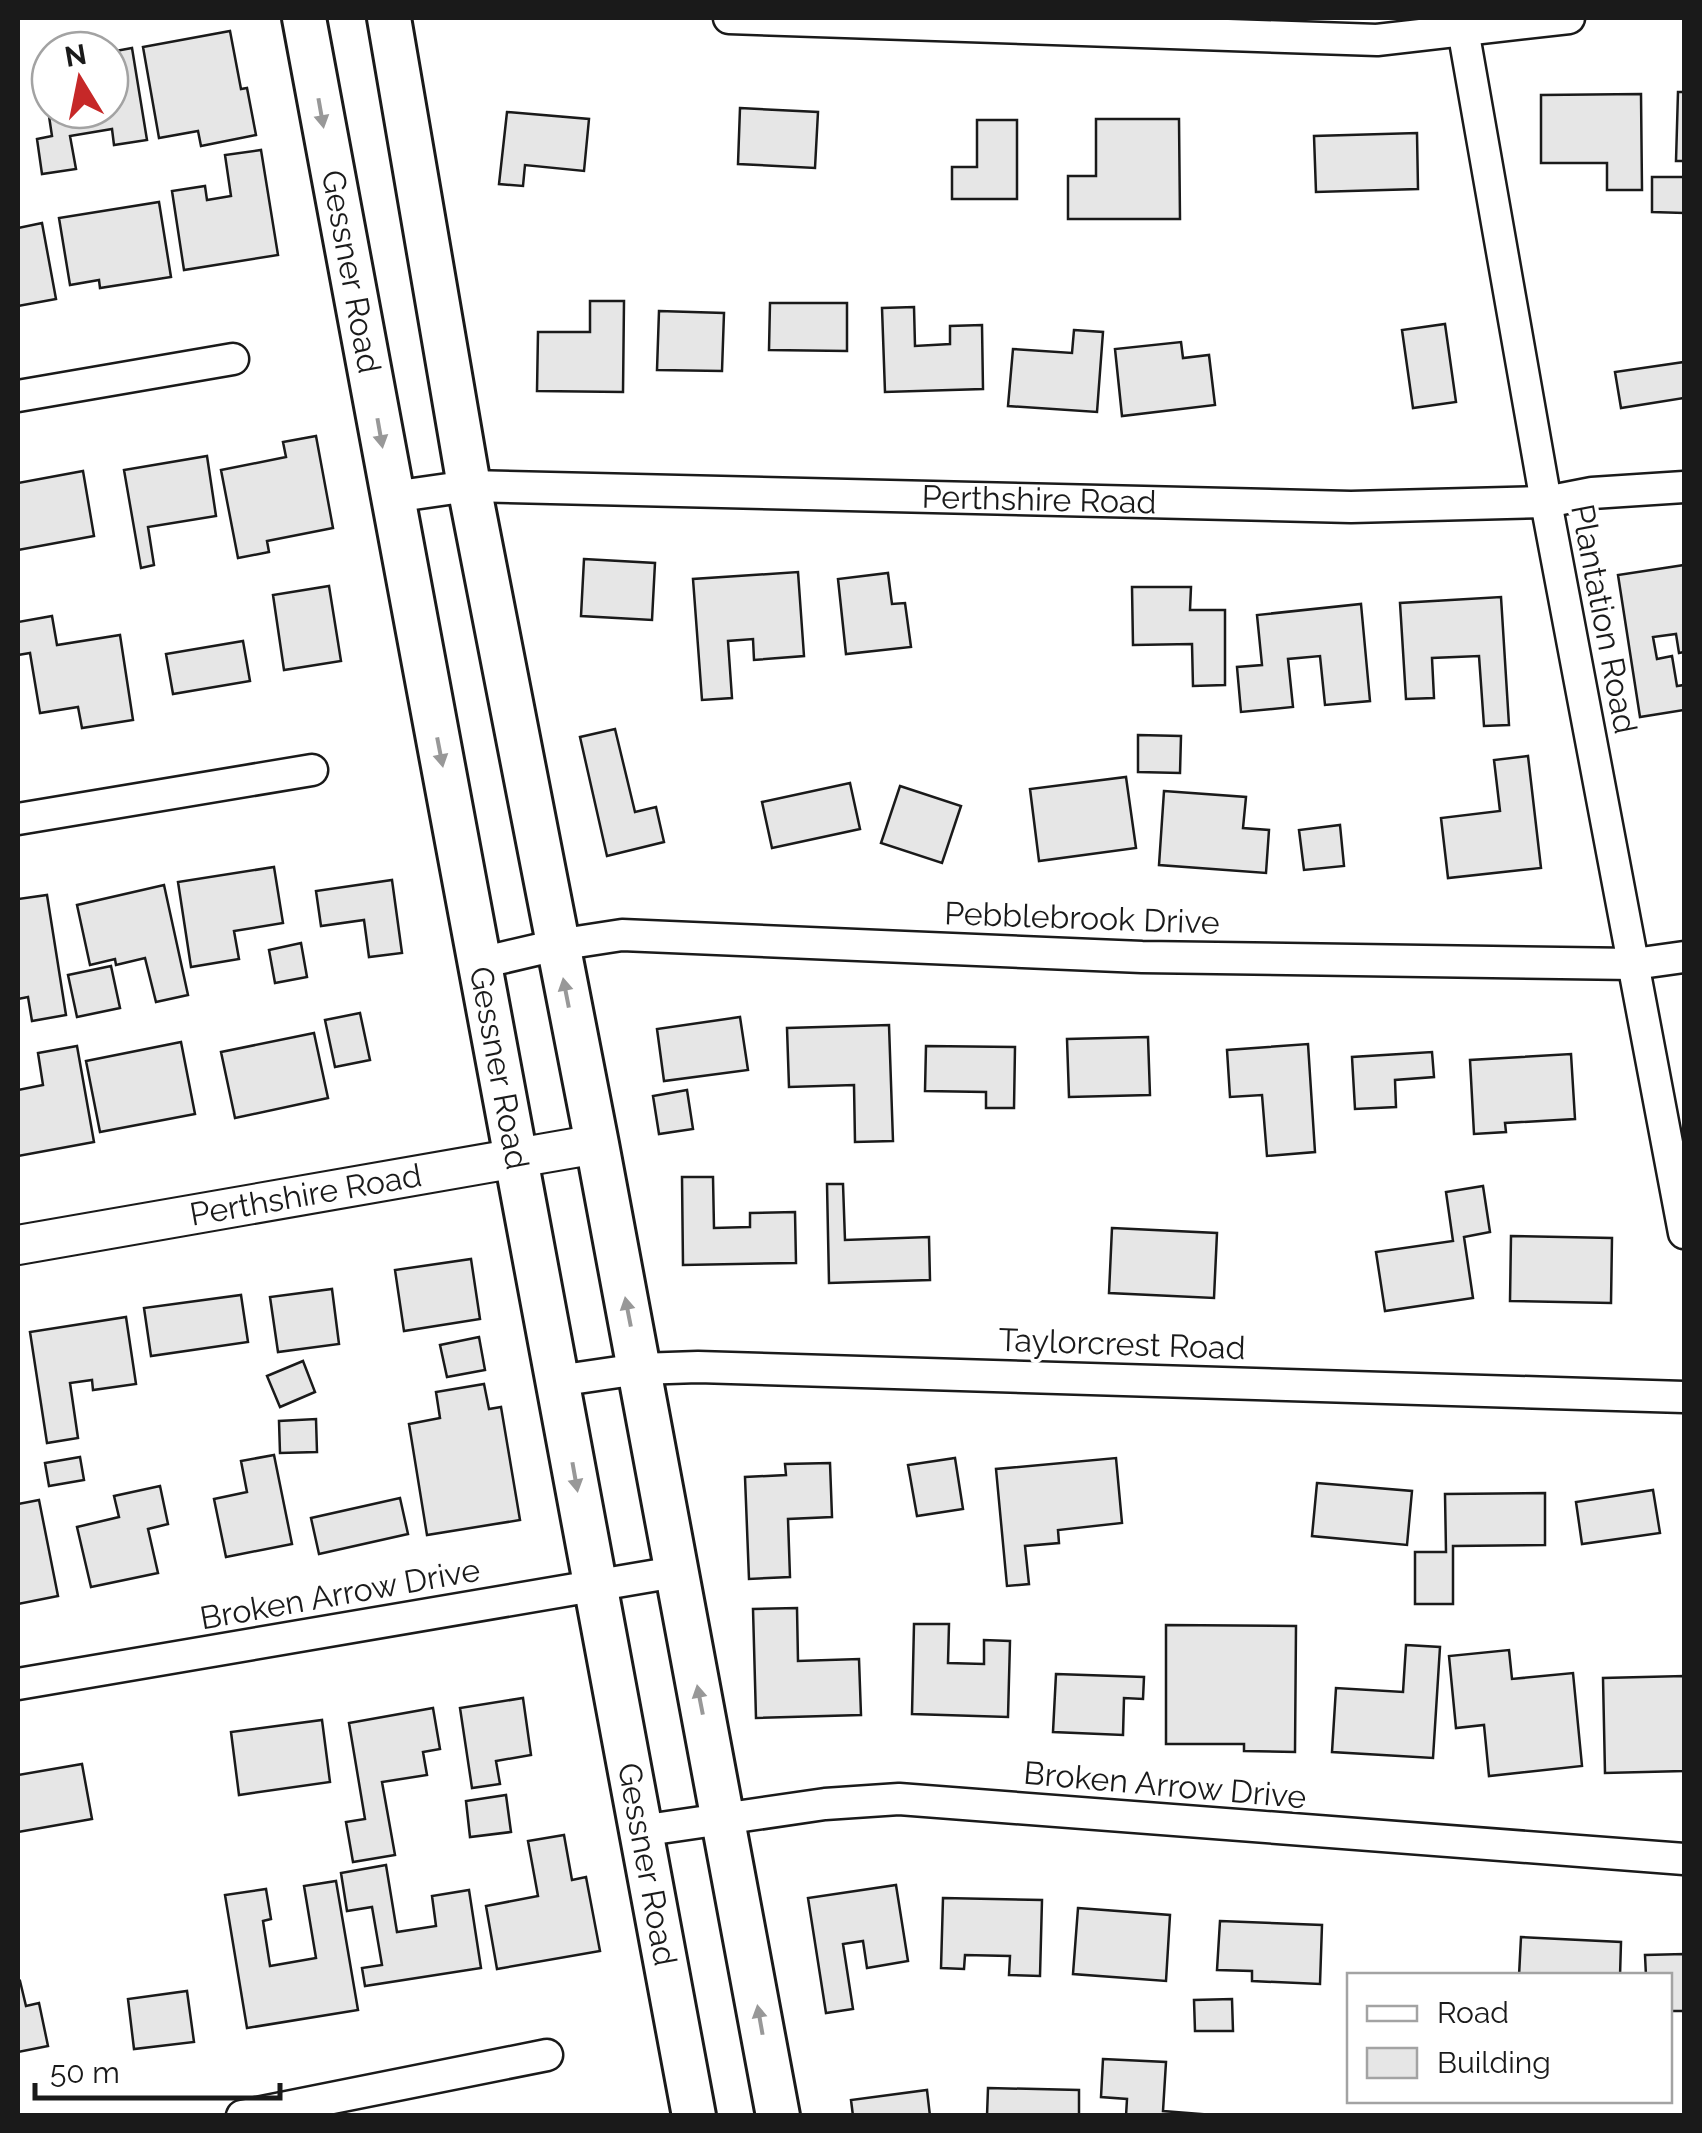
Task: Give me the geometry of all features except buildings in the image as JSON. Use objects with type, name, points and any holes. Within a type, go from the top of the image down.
[{"type":"main road","name":"Gessner Road","points":[[304,18],[694,2116]]},
{"type":"main road","points":[[389,18],[469,486],[597,1144],[778,2116]]},
{"type":"street","points":[[730,18],[1377,40],[1463,24],[1569,18]]},
{"type":"street","name":"Plantation Road","points":[[1463,24],[1546,502],[1684,1233]]},
{"type":"street","points":[[18,396],[233,359]]},
{"type":"street","name":"Perthshire Road","points":[[392,497],[469,486],[1350,508],[1546,502],[1592,493],[1684,487]]},
{"type":"street","points":[[18,819],[312,770]]},
{"type":"street","name":"Pebblebrook Drive","points":[[480,963],[622,935],[1142,957],[1634,964],[1684,957]]},
{"type":"street","name":"Perthshire Road","points":[[18,1245],[597,1144]]},
{"type":"street","name":"Taylorcrest Road","points":[[557,1382],[639,1369],[698,1366],[1684,1397]]},
{"type":"street","name":"Broken Arrow Drive","points":[[18,1684],[675,1572]]},
{"type":"street","name":"Broken Arrow Drive","points":[[640,1831],[825,1804],[900,1800],[1684,1860]]},
{"type":"street","points":[[242,2116],[548,2056]]}]
